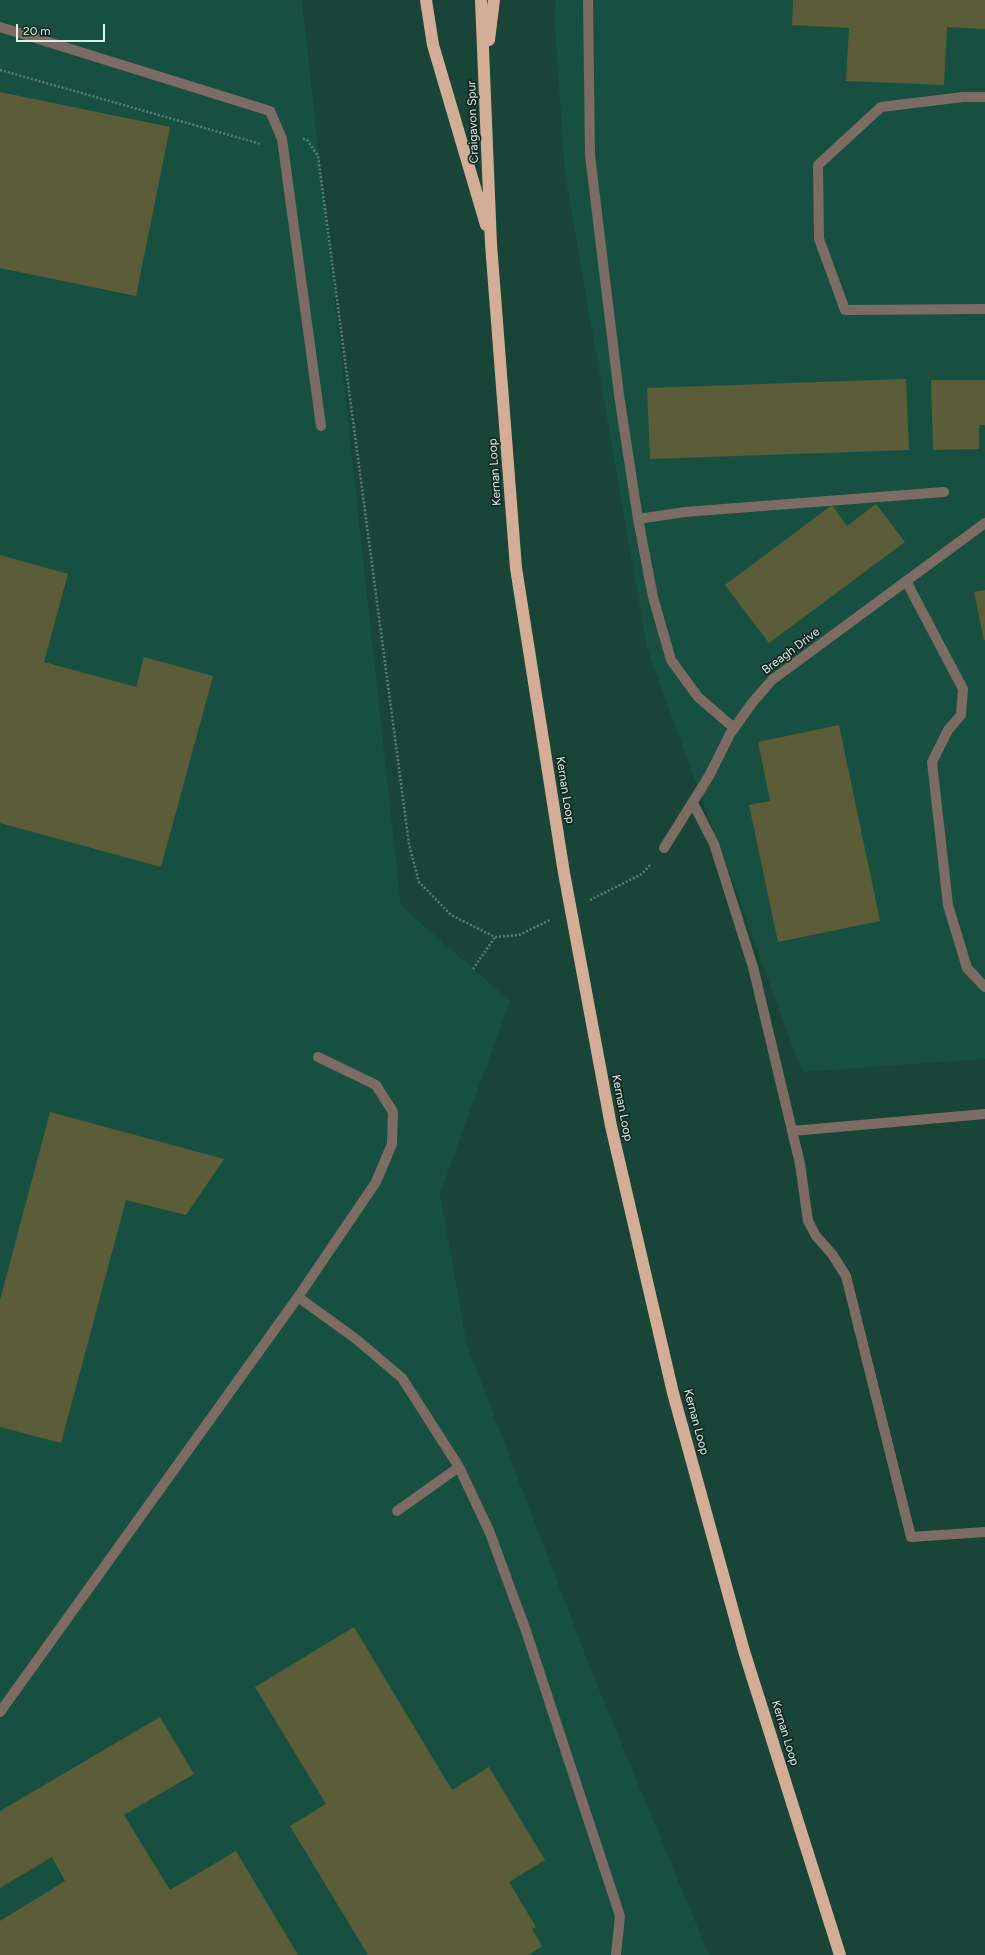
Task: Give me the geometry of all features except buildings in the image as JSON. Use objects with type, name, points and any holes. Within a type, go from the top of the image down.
[{"type":"highway","points":[[426,0],[433,45],[491,244]]},
{"type":"highway","name":"Craigavon Spur","points":[[482,0],[491,244]]},
{"type":"highway","points":[[485,74],[494,0]]},
{"type":"highway","name":"Kernan Loop","points":[[491,244],[516,568],[564,873],[611,1126],[673,1393],[744,1651],[840,1955]]},
{"type":"street","points":[[588,0],[590,155],[619,395],[638,519],[653,597],[671,660],[698,697],[734,728]]},
{"type":"street","points":[[0,28],[270,111],[282,139],[321,426]]},
{"type":"street","points":[[985,97],[963,97],[881,107],[818,165],[819,240],[845,310],[985,309]]},
{"type":"street","points":[[638,519],[685,512],[944,492]]},
{"type":"street","name":"Breagh Drive","points":[[664,848],[693,803],[734,728],[752,703],[772,680],[985,522]]},
{"type":"street","points":[[906,581],[963,690],[962,715],[948,730],[932,762],[948,905],[967,968],[985,987]]},
{"type":"street","points":[[693,803],[714,844],[753,967],[800,1164],[808,1221],[816,1236],[832,1254],[846,1276],[911,1537],[985,1532]]},
{"type":"street","points":[[0,1712],[298,1297],[376,1182],[392,1144],[393,1112],[376,1085],[318,1057]]},
{"type":"street","points":[[792,1131],[985,1114]]},
{"type":"street","points":[[298,1297],[356,1339],[402,1378],[459,1467],[490,1533],[526,1631],[618,1909],[620,1916],[616,1955]]},
{"type":"street","points":[[397,1511],[459,1467]]},
{"type":"path","points":[[0,70],[259,144],[282,139],[307,140],[318,156],[408,836],[418,882],[451,915],[495,937],[519,935],[553,918]]},
{"type":"path","points":[[587,901],[642,874],[664,848]]},
{"type":"path","points":[[473,969],[495,937]]},
{"type":"shaded area","points":[[0,0],[302,0],[401,906],[510,1001],[440,1194],[467,1345],[591,1670],[709,1955],[0,1955]]},
{"type":"shaded area","points":[[556,0],[985,0],[985,1059],[802,1072],[647,649],[565,174],[554,14]]}]
